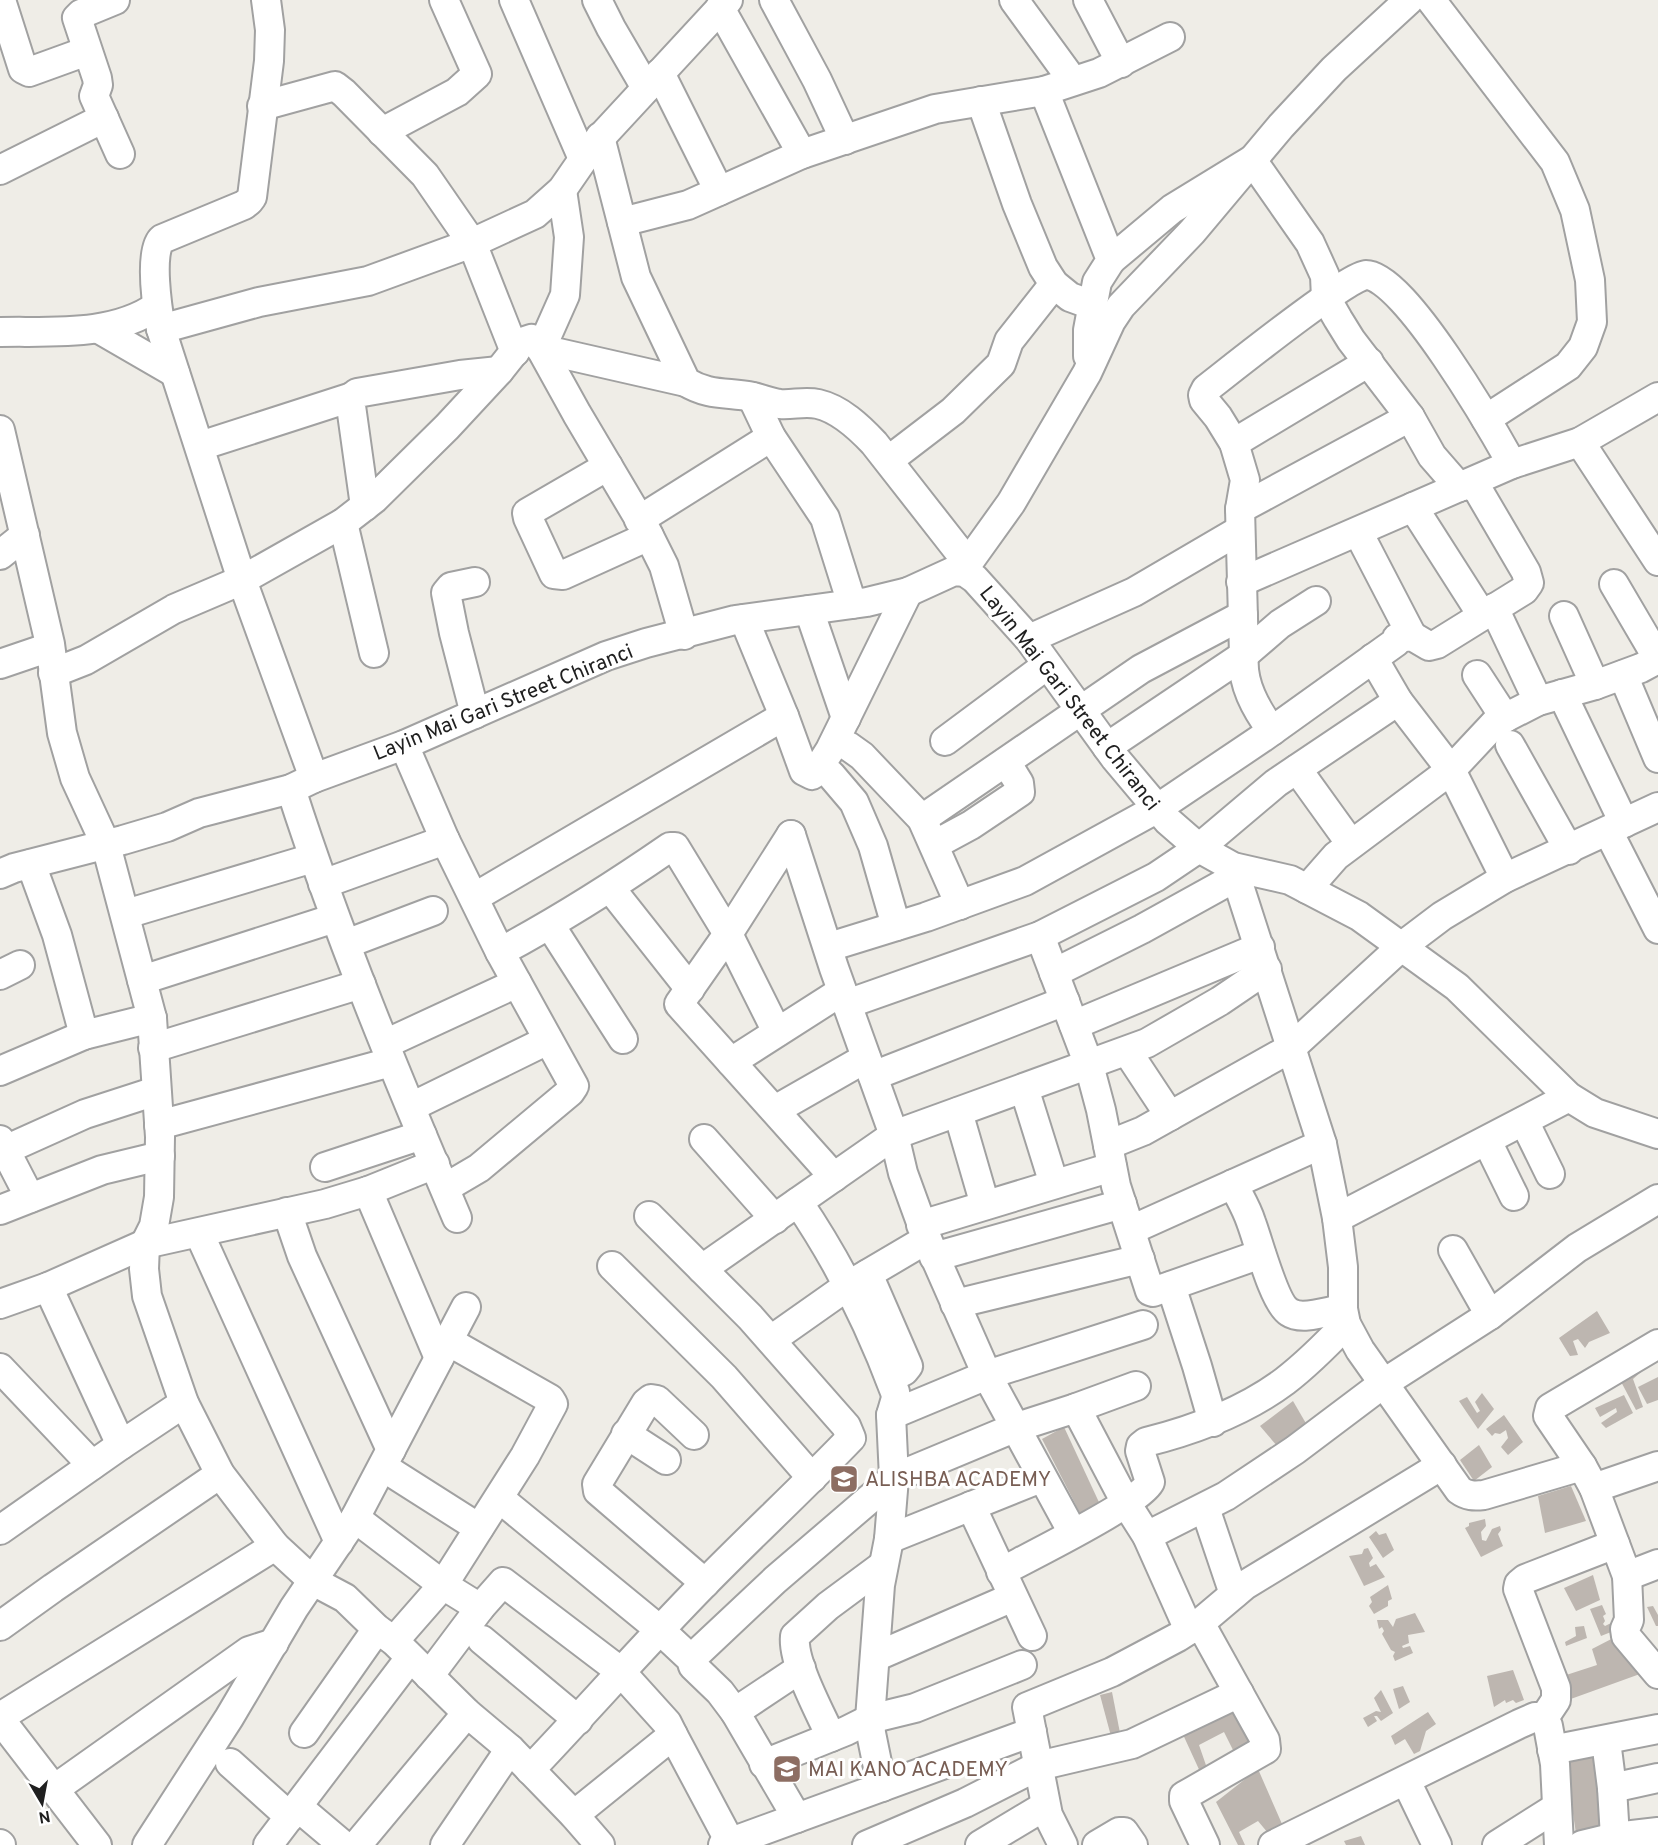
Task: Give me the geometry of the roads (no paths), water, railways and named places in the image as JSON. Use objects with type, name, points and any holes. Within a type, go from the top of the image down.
[{"type":"street","points":[[115,0],[81,14],[77,18],[98,85],[94,96],[120,154]]},
{"type":"street","points":[[266,0],[270,30],[252,197],[249,201],[157,243],[155,252],[159,318],[242,580],[302,783],[313,858],[388,1053],[457,1218]]},
{"type":"street","points":[[382,132],[457,92],[477,74],[444,0]]},
{"type":"street","points":[[514,0],[582,159]]},
{"type":"street","points":[[597,0],[611,28],[653,80],[719,192]]},
{"type":"street","points":[[774,0],[817,80],[845,140]]},
{"type":"street","points":[[1014,0],[1073,81]]},
{"type":"street","points":[[1088,0],[1121,63]]},
{"type":"street","points":[[200,446],[352,397],[357,393],[460,375],[518,358],[686,382],[705,391],[752,397],[777,404],[818,404],[837,412],[858,426],[889,460],[966,568],[1011,503],[1087,373],[1111,321],[1121,306],[1192,232],[1281,126],[1334,69],[1409,0]]},
{"type":"street","points":[[1431,0],[1555,162],[1575,210],[1590,280],[1592,322],[1582,347],[1568,366],[1486,419]]},
{"type":"street","points":[[7,2],[14,46],[22,69],[25,71],[29,72],[87,51]]},
{"type":"street","points":[[0,332],[99,329],[144,315],[159,318],[259,302],[368,281],[472,243],[535,214],[562,190],[582,159],[600,137],[724,4],[802,154]]},
{"type":"street","points":[[622,222],[673,209],[719,192],[802,154],[935,109],[1044,91],[1099,73],[1170,37]]},
{"type":"street","points":[[262,106],[335,86],[425,174],[472,243],[518,358],[608,466],[644,528],[664,566],[684,635]]},
{"type":"street","points":[[1044,91],[1111,260]]},
{"type":"street","points":[[981,101],[1042,267],[1054,284],[1070,297],[1092,305]]},
{"type":"street","points":[[0,170],[104,118]]},
{"type":"street","points":[[600,137],[636,277],[686,382]]},
{"type":"street","points":[[1087,373],[1088,330],[1092,305],[1097,282],[1111,260],[1172,210],[1252,160]]},
{"type":"street","points":[[1252,160],[1310,243],[1325,276],[1326,298],[1351,340],[1410,417],[1432,456],[1459,488]]},
{"type":"street","points":[[0,664],[86,660],[174,609],[242,580],[343,523],[365,506],[518,358],[565,295],[569,237],[562,190]]},
{"type":"street","points":[[1272,731],[1253,700],[1244,675],[1240,519],[1245,480],[1234,443],[1204,400],[1203,395],[1206,389],[1326,298],[1355,278],[1366,275],[1377,278],[1403,300],[1423,325],[1486,419],[1512,464]]},
{"type":"street","points":[[889,460],[953,411],[1001,364],[1009,341],[1054,284]]},
{"type":"street","points":[[99,329],[175,373]]},
{"type":"street","points":[[1234,443],[1369,362]]},
{"type":"street","points":[[352,397],[351,406],[365,506]]},
{"type":"street","points":[[752,397],[771,437],[825,518],[852,604]]},
{"type":"street","points":[[1459,488],[1512,464],[1580,442],[1658,397]]},
{"type":"street","points":[[1029,639],[1134,592],[1240,519],[1410,417]]},
{"type":"street","points":[[0,430],[52,660],[62,733],[75,777],[106,845],[152,1018],[159,1125],[159,1197],[154,1226],[146,1244],[144,1269],[147,1296],[184,1403],[220,1474],[274,1546],[313,1581],[345,1598],[467,1713],[510,1749],[574,1815],[595,1844]]},
{"type":"street","points":[[608,466],[527,513],[554,574],[563,575],[644,528],[771,437]]},
{"type":"street","points":[[1580,442],[1658,561]]},
{"type":"street","points":[[1241,582],[1469,484],[1478,490],[1526,572],[1529,583],[1524,590],[1437,644],[1429,646],[1412,636],[1358,532]]},
{"type":"street","points":[[1413,507],[1550,698],[1616,827],[1658,929]]},
{"type":"street","points":[[343,523],[374,653]]},
{"type":"street","points":[[0,555],[25,536]]},
{"type":"street","name":"Layin Mai Gari Street Chiranci","points":[[0,874],[167,827],[199,813],[302,783],[404,745],[606,656],[744,619],[852,604],[908,592],[943,574],[966,568],[1029,639],[1107,747],[1168,821],[1199,848],[1235,872],[1290,880],[1359,916],[1457,987],[1569,1097],[1596,1113],[1653,1129]]},
{"type":"street","points":[[475,582],[451,586],[446,593],[475,714]]},
{"type":"street","points":[[1307,889],[1336,856],[1450,770],[1495,723],[1550,698],[1623,675],[1658,659],[1614,584]]},
{"type":"street","points":[[744,619],[804,771],[812,775],[830,750],[847,732],[908,592]]},
{"type":"street","points":[[1107,747],[1244,655],[1280,624],[1316,601]]},
{"type":"street","points":[[809,610],[847,732],[862,756],[922,819],[960,904]]},
{"type":"street","points":[[922,819],[1141,669],[1243,615]]},
{"type":"street","points":[[1564,616],[1595,685]]},
{"type":"street","points":[[829,947],[1025,881],[1158,808],[1272,731],[1395,642],[1397,638],[1412,636]]},
{"type":"street","points":[[1373,658],[1398,701],[1450,770],[1505,878]]},
{"type":"street","points":[[945,741],[1047,665]]},
{"type":"street","points":[[1477,675],[1505,718]]},
{"type":"street","points":[[1623,675],[1658,758]]},
{"type":"street","points":[[731,1062],[777,1032],[845,997],[1040,936],[1156,877],[1199,848],[1297,770],[1398,701]]},
{"type":"street","points":[[475,897],[784,716]]},
{"type":"street","points":[[0,1304],[48,1287],[146,1244],[368,1191],[479,1168],[570,1092],[574,1086],[573,1081],[500,952],[475,897],[445,840],[404,745]]},
{"type":"street","points":[[1509,745],[1569,850]]},
{"type":"street","points":[[934,845],[971,825],[1020,792],[1019,783],[1006,762]]},
{"type":"street","points":[[1297,770],[1351,844]]},
{"type":"street","points":[[831,775],[854,802],[873,846],[896,926]]},
{"type":"street","points":[[771,1340],[859,1279],[986,1205],[1054,1184],[1110,1156],[1143,1131],[1291,1048],[1401,947],[1442,916],[1505,878],[1658,807]]},
{"type":"street","points":[[834,1177],[679,1004],[728,934],[791,835],[894,1135],[903,1173],[927,1240],[987,1375],[1041,1478],[1073,1533]]},
{"type":"street","points":[[323,884],[445,840]]},
{"type":"street","points":[[500,952],[550,925],[611,888],[670,847],[675,847],[728,934],[777,1032]]},
{"type":"street","points":[[126,914],[313,858]]},
{"type":"street","points":[[31,864],[57,935],[84,1035]]},
{"type":"street","points":[[1054,973],[1142,929],[1235,872],[1322,1144],[1343,1267],[1345,1317],[1360,1350],[1459,1490],[1474,1496],[1484,1495],[1588,1477],[1657,1469]]},
{"type":"street","points":[[611,888],[690,989]]},
{"type":"street","points":[[346,944],[433,911]]},
{"type":"street","points":[[142,980],[335,918]]},
{"type":"street","points":[[550,925],[623,1039]]},
{"type":"street","points":[[1040,936],[1089,1065],[1126,1217],[1150,1291],[1153,1292],[1261,1254]]},
{"type":"street","points":[[775,1110],[870,1067],[1263,958]]},
{"type":"street","points":[[702,1269],[894,1135],[1147,1043],[1220,1001],[1263,958]]},
{"type":"street","points":[[159,1125],[388,1053],[517,983]]},
{"type":"street","points":[[153,1048],[361,984]]},
{"type":"street","points":[[1167,986],[1185,1021]]},
{"type":"street","points":[[0,1071],[84,1035],[152,1018]]},
{"type":"street","points":[[411,1107],[548,1040]]},
{"type":"street","points":[[1127,1051],[1170,1116]]},
{"type":"street","points":[[1024,1088],[1054,1184]]},
{"type":"street","points":[[30,1198],[3,1145],[85,1114],[156,1091]]},
{"type":"street","points":[[1336,1218],[1569,1097]]},
{"type":"street","points":[[958,1112],[986,1205]]},
{"type":"street","points":[[1524,1122],[1550,1174]]},
{"type":"street","points":[[326,1167],[422,1135]]},
{"type":"street","points":[[704,1139],[775,1218]]},
{"type":"street","points":[[1487,1141],[1514,1196]]},
{"type":"street","points":[[927,1240],[1126,1217],[1233,1184],[1322,1144]]},
{"type":"street","points":[[0,1210],[102,1170],[160,1156]]},
{"type":"street","points":[[1233,1184],[1251,1220],[1261,1254],[1282,1306],[1289,1313],[1301,1316],[1345,1317]]},
{"type":"street","points":[[268,1845],[294,1812],[402,1651],[499,1498],[553,1404],[552,1401],[443,1349],[368,1191]]},
{"type":"street","points":[[1147,1536],[1205,1508],[1295,1450],[1384,1383],[1490,1315],[1577,1248],[1658,1199]]},
{"type":"street","points":[[798,1202],[830,1250],[859,1279],[896,1398],[891,1415],[894,1478],[889,1539],[882,1566],[870,1719],[882,1787]]},
{"type":"street","points":[[287,1212],[302,1256],[387,1458],[479,1528]]},
{"type":"street","points":[[530,1770],[578,1720],[620,1671],[705,1583],[851,1438],[850,1432],[771,1340],[649,1216]]},
{"type":"street","points":[[199,1233],[339,1542]]},
{"type":"street","points":[[1453,1250],[1490,1315]]},
{"type":"street","points":[[955,1304],[1140,1258]]},
{"type":"street","points":[[612,1266],[724,1377],[812,1478]]},
{"type":"street","points":[[1171,1286],[1213,1422]]},
{"type":"street","points":[[48,1287],[121,1445]]},
{"type":"street","points":[[147,1845],[230,1718],[274,1643],[355,1518],[466,1307]]},
{"type":"street","points":[[875,1657],[1007,1584],[1073,1533],[1126,1503],[1147,1488],[1150,1482],[1140,1451],[1141,1446],[1146,1442],[1213,1422],[1284,1382],[1318,1353],[1345,1317]]},
{"type":"street","points":[[891,1415],[987,1375],[1143,1325]]},
{"type":"street","points":[[1658,1344],[1550,1408],[1548,1416],[1588,1477],[1628,1576],[1629,1620],[1625,1629],[1626,1636],[1658,1674]]},
{"type":"street","points":[[4,1380],[92,1465]]},
{"type":"street","points":[[691,1659],[775,1580],[894,1478],[1014,1428],[1136,1386]]},
{"type":"street","points":[[694,1435],[657,1400],[651,1399],[646,1402],[598,1478],[597,1484],[598,1491],[705,1583]]},
{"type":"street","points":[[0,1530],[184,1403]]},
{"type":"street","points":[[1076,1408],[1195,1627],[1239,1692],[1265,1740],[1266,1749],[1184,1796],[1184,1801],[1205,1845]]},
{"type":"street","points":[[626,1434],[666,1460]]},
{"type":"street","points":[[1063,1845],[1048,1815],[1027,1707],[1112,1672],[1195,1627],[1260,1575],[1442,1466]]},
{"type":"street","points":[[0,1626],[220,1474]]},
{"type":"street","points":[[889,1539],[1041,1478]]},
{"type":"street","points":[[499,1498],[660,1630],[691,1659],[693,1666],[720,1692],[735,1712],[797,1818]]},
{"type":"street","points":[[971,1506],[1032,1636]]},
{"type":"street","points":[[1205,1508],[1234,1594]]},
{"type":"street","points":[[355,1518],[443,1585],[480,1608]]},
{"type":"street","points":[[1544,1718],[1556,1700],[1556,1688],[1518,1589],[1519,1584],[1524,1579],[1615,1544]]},
{"type":"street","points":[[97,1845],[0,1718],[274,1546]]},
{"type":"street","points":[[1628,1576],[1658,1564]]},
{"type":"street","points":[[831,1737],[801,1668],[794,1648],[795,1636],[828,1606],[882,1566]]},
{"type":"street","points":[[304,1733],[402,1651],[480,1608],[501,1583],[507,1584],[620,1671],[667,1723],[727,1844],[1032,1732]]},
{"type":"street","points":[[482,1640],[578,1720]]},
{"type":"street","points":[[53,1790],[249,1651],[274,1643]]},
{"type":"street","points":[[764,1764],[870,1719],[915,1708],[1022,1665]]},
{"type":"street","points":[[735,1712],[801,1668]]},
{"type":"street","points":[[867,1845],[965,1803],[1038,1766],[1132,1744],[1239,1692]]},
{"type":"street","points":[[357,1845],[467,1713]]},
{"type":"street","points":[[1273,1845],[1519,1724],[1535,1717],[1544,1718]]},
{"type":"street","points":[[1544,1718],[1548,1726],[1557,1779],[1559,1845]]},
{"type":"street","points":[[1552,1750],[1658,1729]]},
{"type":"street","points":[[574,1815],[673,1734]]},
{"type":"street","points":[[1606,1741],[1615,1837]]},
{"type":"street","points":[[445,1845],[510,1749]]},
{"type":"street","points":[[230,1763],[294,1812],[343,1845]]},
{"type":"street","points":[[1612,1788],[1658,1778]]},
{"type":"street","points":[[1406,1781],[1437,1845]]},
{"type":"street","points":[[980,1845],[1046,1806]]},
{"type":"street","points":[[1497,1845],[1557,1807]]},
{"type":"street","points":[[1097,1845],[1119,1832],[1124,1832],[1133,1845]]},
{"type":"street","points":[[1582,1845],[1615,1837],[1658,1832]]},
{"type":"place","name":"ALISHBA ACADEMY","points":[[844,1479]]},
{"type":"place","name":"MAI KANO ACADEMY","points":[[787,1769]]}]
